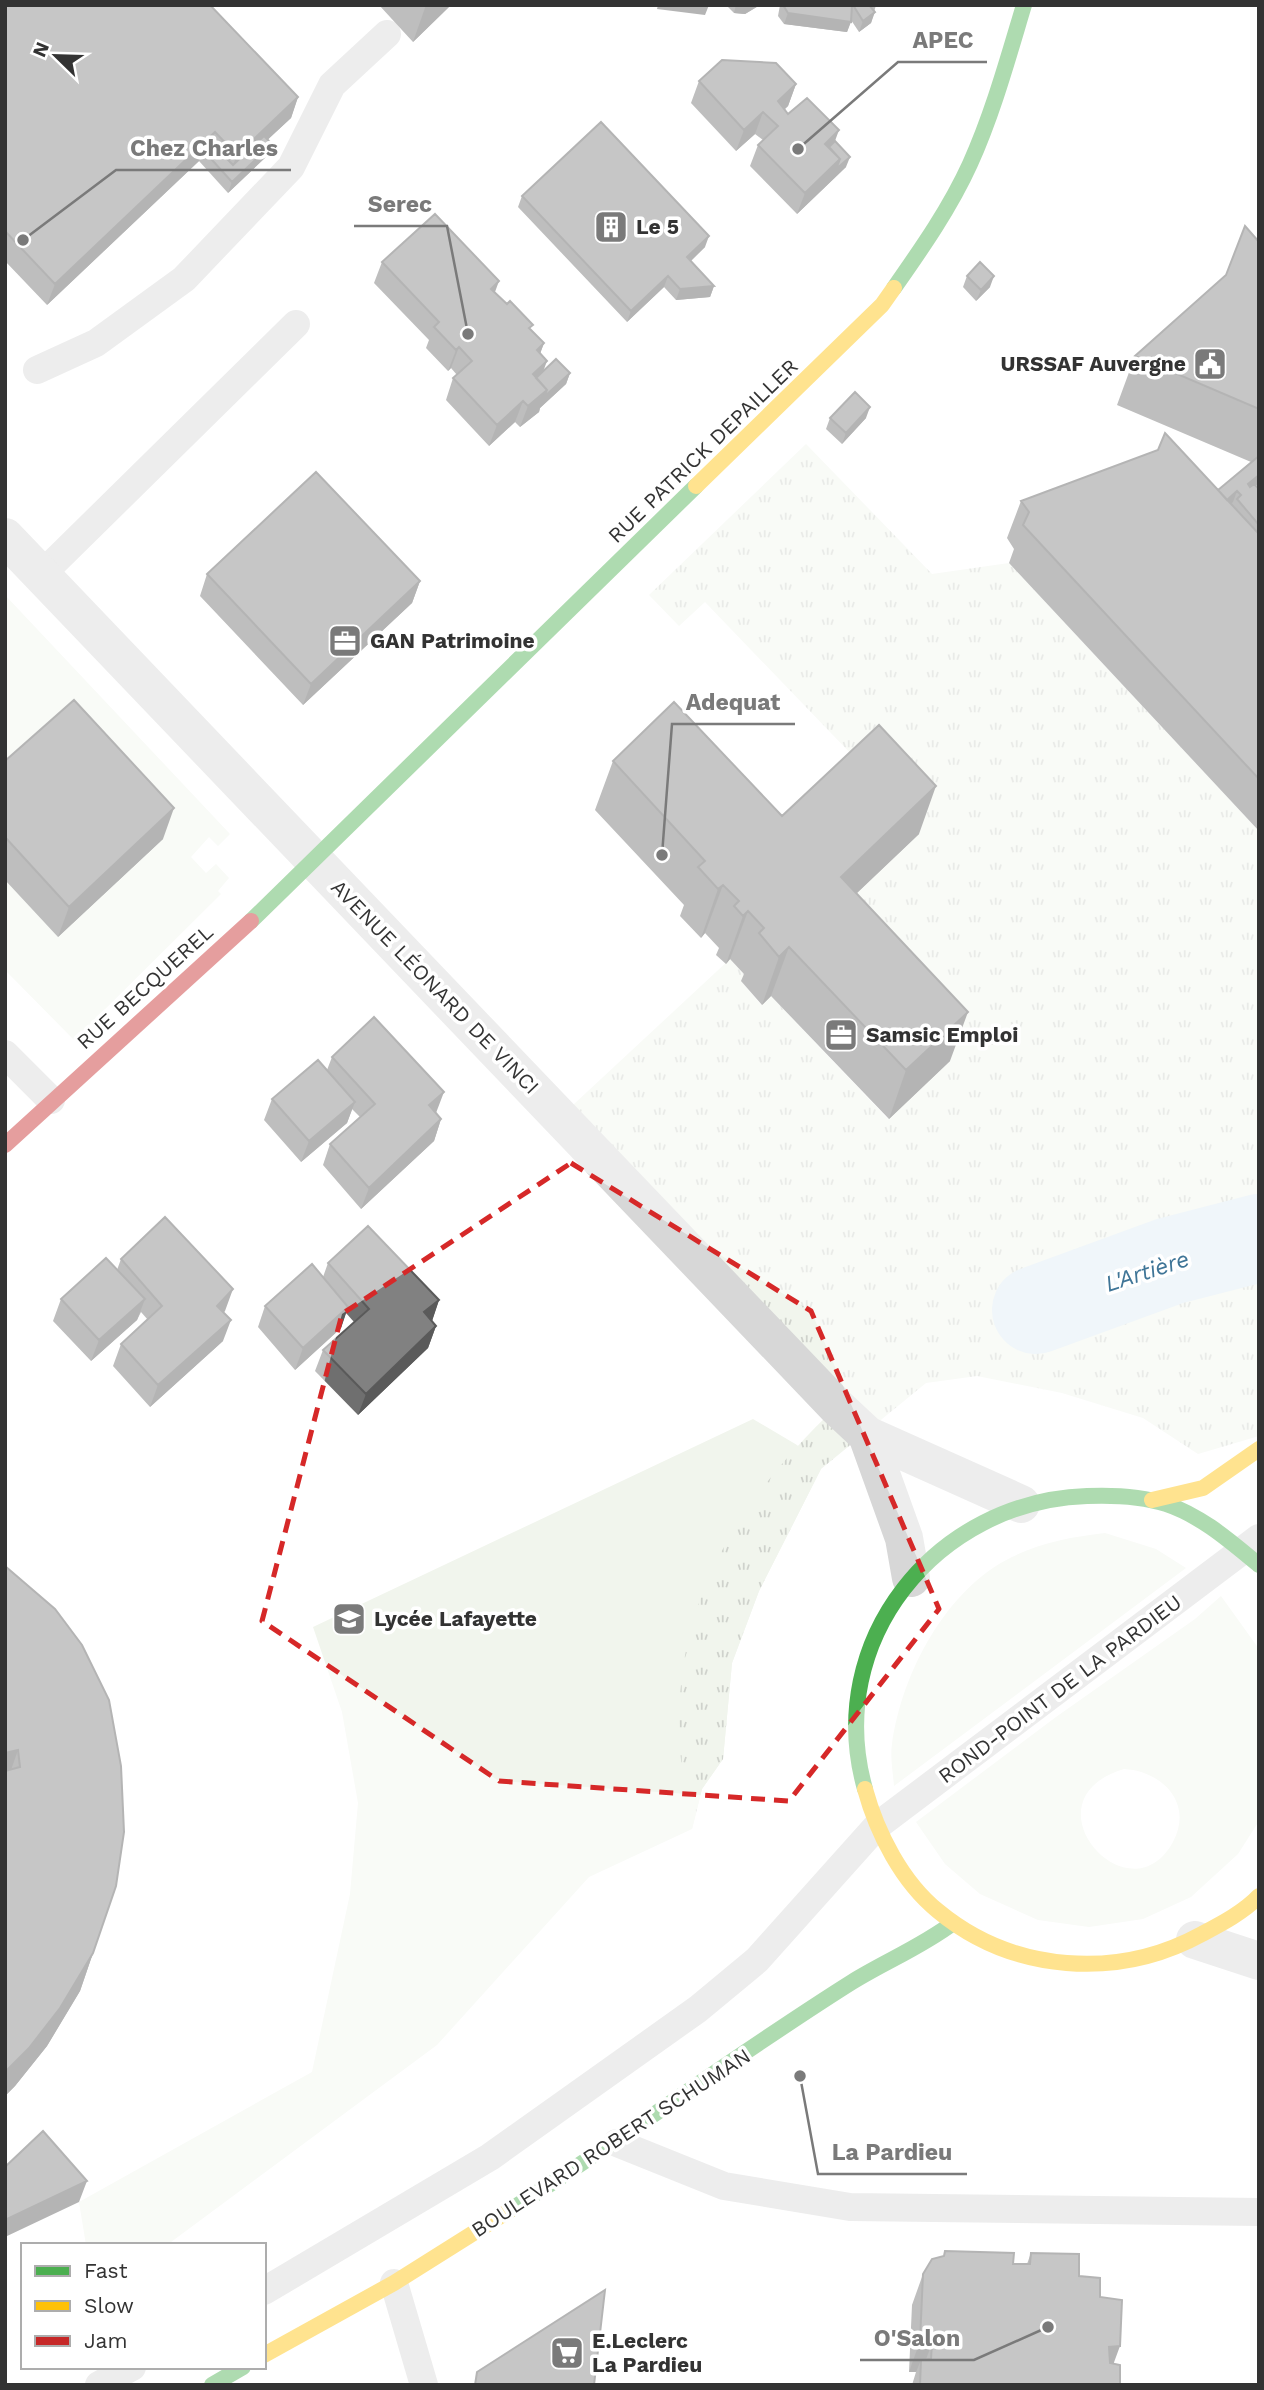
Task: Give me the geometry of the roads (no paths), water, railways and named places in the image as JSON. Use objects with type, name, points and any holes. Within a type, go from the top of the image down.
[{"type":"main road","name":"RUE PATRICK DEPAILLER","points":[[313,859],[882,305],[922,248],[959,186],[993,107],[1024,5]]},
{"type":"main road","name":"RUE BECQUEREL","points":[[5,1145],[51,1100],[255,917],[313,859]]},
{"type":"main road","points":[[1152,1500],[1203,1488],[1259,1449]]},
{"type":"main road","name":"ROND-POINT DE LA PARDIEU","points":[[1254,1551],[1205,1522],[1152,1500],[1086,1493],[1021,1504],[961,1533],[911,1578],[878,1629],[859,1687],[856,1748],[877,1826],[893,1858],[929,1901],[953,1923],[1025,1957],[1081,1966],[1139,1962],[1195,1940],[1259,1896]]},
{"type":"main road","name":"BOULEVARD ROBERT SCHUMAN","points":[[266,2355],[394,2283],[617,2143],[854,1981],[922,1945],[953,1923]]},
{"type":"main road","points":[[212,2385],[240,2369]]},
{"type":"street","name":"AVENUE LÉONARD DE VINCI","points":[[5,537],[784,1353],[867,1435],[1021,1504]]},
{"type":"street","name":"AVENUE LÉONARD DE VINCI","points":[[867,1435],[904,1538],[911,1578]]},
{"type":"street","points":[[1195,1940],[1259,1961]]},
{"type":"lane","points":[[37,370],[96,343],[184,279],[291,167],[332,85],[387,34]]},
{"type":"lane","points":[[41,575],[296,324]]},
{"type":"lane","points":[[5,1054],[51,1100]]},
{"type":"lane","name":"ROND-POINT DE LA PARDIEU","points":[[877,1826],[1254,1551]]},
{"type":"lane","points":[[266,2290],[490,2157],[698,2009],[780,1936],[877,1826]]},
{"type":"lane","points":[[617,2143],[724,2186],[850,2207],[1259,2211]]},
{"type":"lane","points":[[394,2283],[424,2385]]},
{"type":"lane","points":[[99,2385],[128,2369]]},
{"type":"waterway","name":"L'Artière","points":[[1036,1310],[1170,1261],[1259,1238]]},
{"type":"place","name":"APEC","points":[[798,149]]},
{"type":"place","name":"Le 5","points":[[611,227]]},
{"type":"place","name":"Chez Charles","points":[[23,240]]},
{"type":"place","name":"Serec","points":[[468,334]]},
{"type":"place","name":"URSSAF Auvergne","points":[[1210,364]]},
{"type":"place","name":"GAN Patrimoine","points":[[345,641]]},
{"type":"place","name":"Adequat","points":[[662,855]]},
{"type":"place","name":"Samsic Emploi","points":[[841,1035]]},
{"type":"place","name":"Lycée Lafayette","points":[[349,1619]]},
{"type":"place","name":"La Pardieu","points":[[800,2076]]},
{"type":"place","name":"O'Salon","points":[[1048,2327]]},
{"type":"place","name":"E.Leclerc La Pardieu","points":[[567,2353]]}]
